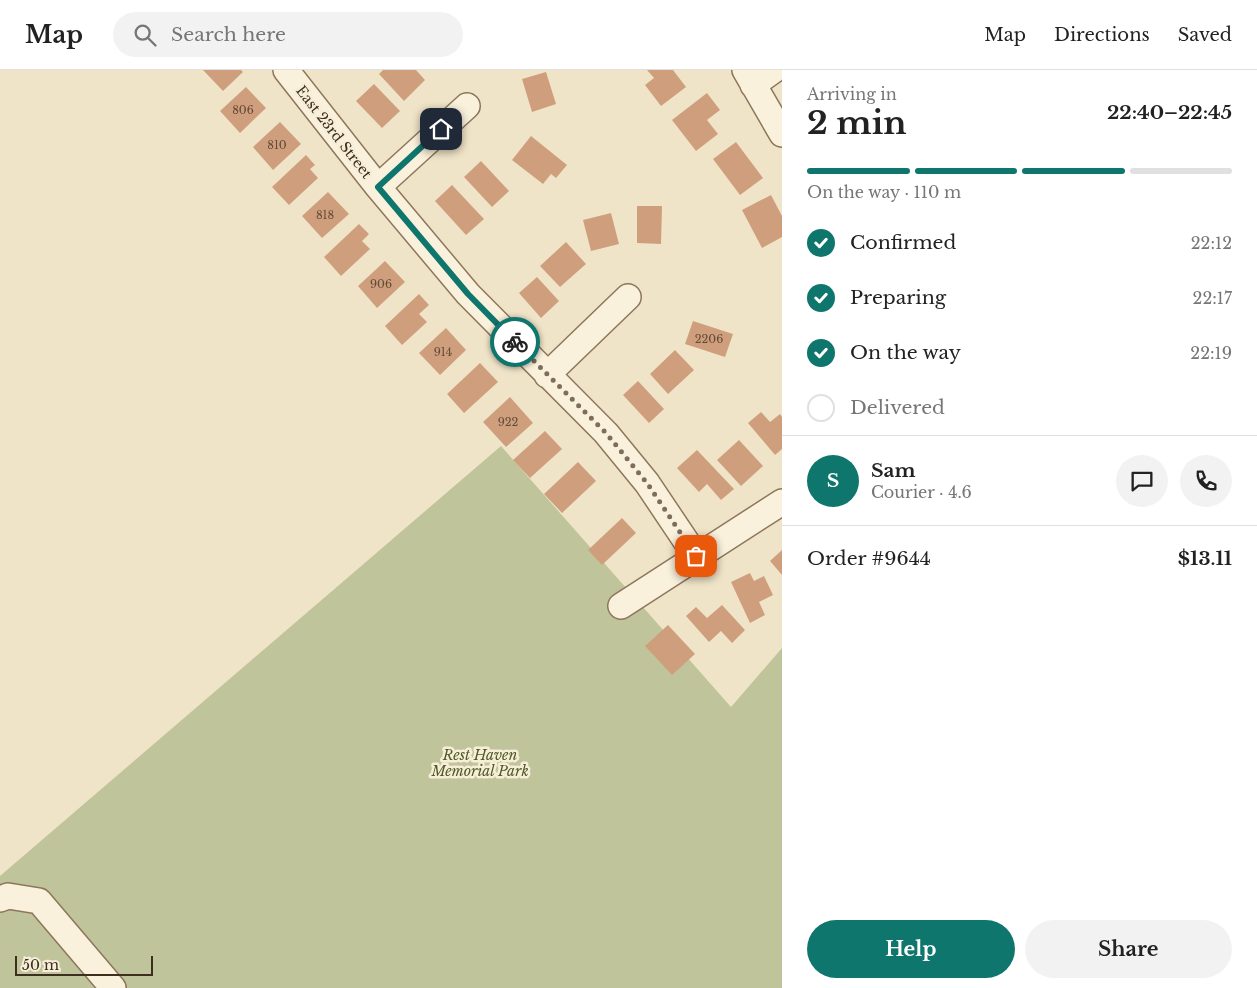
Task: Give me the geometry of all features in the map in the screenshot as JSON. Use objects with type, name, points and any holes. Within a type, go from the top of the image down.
[{"type":"street","name":"East 23rd Street","points":[[286,70],[378,187],[468,294],[606,433],[647,483],[696,556]]},
{"type":"street","points":[[774,70],[749,77],[782,134]]},
{"type":"street","points":[[378,187],[467,106]]},
{"type":"street","points":[[547,375],[628,297]]},
{"type":"street","points":[[622,606],[696,556],[782,502]]},
{"type":"street","points":[[0,898],[8,896],[39,901],[113,988]]},
{"type":"green space","name":"Rest Haven Memorial Park","points":[[501,446],[731,707],[782,648],[782,988],[0,988],[0,876]]},
{"type":"building","points":[[203,70],[241,70],[243,72],[223,91]]},
{"type":"building","points":[[383,70],[416,70],[425,80],[404,101],[379,74]]},
{"type":"building","points":[[647,70],[673,70],[686,87],[661,106],[645,85],[654,78]]},
{"type":"building","points":[[546,72],[556,104],[532,112],[522,79]]},
{"type":"building","points":[[374,84],[400,111],[382,128],[356,101]]},
{"type":"building","points":[[246,87],[266,108],[240,133],[220,111]]},
{"type":"building","points":[[707,93],[720,110],[707,120],[718,134],[696,151],[672,120]]},
{"type":"building","points":[[280,122],[301,144],[273,170],[253,147]]},
{"type":"building","points":[[531,136],[567,165],[556,178],[551,174],[543,184],[512,160]]},
{"type":"building","points":[[736,142],[763,178],[740,195],[713,159]]},
{"type":"building","points":[[306,155],[315,165],[310,169],[318,178],[289,205],[272,187]]},
{"type":"building","points":[[481,161],[509,191],[492,207],[464,177]]},
{"type":"building","points":[[452,185],[484,219],[466,235],[435,201]]},
{"type":"building","points":[[328,192],[349,214],[322,238],[302,216]]},
{"type":"building","points":[[771,195],[782,216],[782,237],[762,248],[742,210]]},
{"type":"building","points":[[637,206],[662,206],[661,244],[637,243]]},
{"type":"building","points":[[611,213],[619,244],[591,251],[583,220]]},
{"type":"building","points":[[359,224],[369,234],[362,241],[370,249],[341,276],[324,257]]},
{"type":"building","points":[[566,242],[586,264],[560,287],[540,266]]},
{"type":"building","points":[[385,261],[405,282],[377,308],[358,286]]},
{"type":"building","points":[[537,277],[559,301],[541,318],[519,293]]},
{"type":"building","points":[[419,294],[429,305],[419,314],[427,322],[402,345],[385,326]]},
{"type":"building","points":[[693,321],[733,334],[725,357],[685,344]]},
{"type":"building","points":[[446,328],[466,350],[440,375],[419,353]]},
{"type":"building","points":[[675,350],[694,370],[668,394],[650,374]]},
{"type":"building","points":[[480,363],[498,382],[464,413],[447,394]]},
{"type":"building","points":[[638,381],[664,409],[649,423],[623,395]]},
{"type":"building","points":[[510,397],[533,423],[506,447],[483,422]]},
{"type":"building","points":[[761,412],[770,422],[780,414],[782,417],[782,449],[775,455],[748,423]]},
{"type":"building","points":[[545,431],[562,449],[530,478],[513,460]]},
{"type":"building","points":[[739,440],[763,466],[741,486],[717,460]]},
{"type":"building","points":[[697,450],[734,489],[721,500],[707,484],[699,492],[677,468]]},
{"type":"building","points":[[578,462],[596,481],[562,513],[544,494]]},
{"type":"building","points":[[622,518],[636,533],[602,565],[588,550]]},
{"type":"building","points":[[782,550],[782,575],[770,561]]},
{"type":"building","points":[[750,573],[754,581],[764,576],[773,595],[759,602],[765,615],[750,623],[731,582]]},
{"type":"building","points":[[722,605],[745,630],[732,643],[721,631],[709,642],[686,616],[696,607],[707,618]]},
{"type":"building","points":[[668,625],[695,654],[672,675],[645,646]]},
{"type":"way so far","points":[[515,342],[606,433],[647,483],[696,556]]},
{"type":"route","points":[[441,129],[378,187],[468,294],[515,342]]}]
